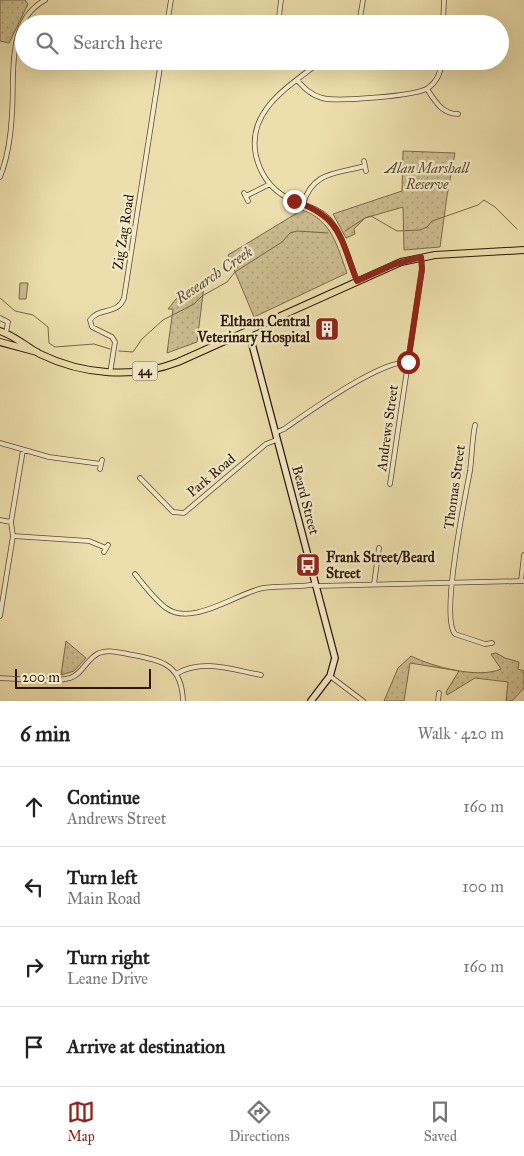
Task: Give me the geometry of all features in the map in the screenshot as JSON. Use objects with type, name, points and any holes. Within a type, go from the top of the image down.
[{"type":"main road","name":"44","points":[[2,342],[37,352],[77,367],[110,372],[140,372],[171,365],[395,264],[421,257],[524,250]]},
{"type":"main road","name":"44","points":[[3,332],[37,352]]},
{"type":"main road","points":[[2,342],[3,332]]},
{"type":"street","points":[[32,0],[36,6]]},
{"type":"street","points":[[30,15],[36,6],[45,0]]},
{"type":"street","points":[[168,15],[171,0]]},
{"type":"street","points":[[279,15],[281,0]]},
{"type":"street","points":[[360,15],[363,0]]},
{"type":"street","points":[[443,15],[444,0]]},
{"type":"street","points":[[0,178],[11,122],[15,48]]},
{"type":"street","name":"Zig Zag Road","points":[[110,372],[115,342],[112,337],[92,327],[90,320],[97,314],[117,308],[124,298],[160,70]]},
{"type":"street","points":[[309,70],[271,102],[262,115],[257,128],[255,143],[257,158],[270,184],[285,197],[318,210],[332,223],[357,281]]},
{"type":"street","points":[[297,80],[312,94],[328,100],[408,94],[427,89],[437,77],[439,70]]},
{"type":"street","points":[[427,89],[442,108],[450,114],[458,114]]},
{"type":"street","points":[[303,204],[309,188],[317,180],[365,166]]},
{"type":"street","points":[[246,197],[270,184]]},
{"type":"street","name":"Andrews Street","points":[[390,484],[422,269],[421,257]]},
{"type":"street","points":[[0,318],[8,322],[3,332]]},
{"type":"street","name":"Beard Street","points":[[248,329],[335,658],[330,676],[311,701]]},
{"type":"street","points":[[274,432],[284,429],[338,392],[394,364],[408,362]]},
{"type":"street","name":"Thomas Street","points":[[475,425],[470,468],[452,569],[451,630],[455,634],[485,644],[492,643]]},
{"type":"street","name":"Park Road","points":[[140,478],[173,512],[184,513],[266,444],[276,440]]},
{"type":"street","points":[[0,443],[53,458],[101,464]]},
{"type":"street","points":[[0,616],[13,536],[11,522],[23,450]]},
{"type":"street","points":[[0,520],[11,522]]},
{"type":"street","points":[[13,536],[89,541],[106,548]]},
{"type":"street","points":[[374,584],[379,548]]},
{"type":"street","points":[[134,574],[166,608],[180,614],[200,611],[263,588],[453,581],[523,581],[524,555]]},
{"type":"street","points":[[0,678],[67,678],[75,676],[92,657],[101,652],[112,651],[158,660],[167,665],[176,674],[181,685],[183,701]]},
{"type":"street","points":[[176,674],[185,668],[201,665],[261,675]]},
{"type":"street","points":[[330,676],[363,701]]},
{"type":"street","points":[[438,701],[439,693]]},
{"type":"green space","points":[[0,0],[25,0],[28,4],[23,15],[15,15],[15,31],[9,43],[0,41]]},
{"type":"green space","name":"Alan Marshall Reserve","points":[[403,151],[455,153],[440,247],[404,250],[403,207],[365,218],[354,229],[355,234],[346,238],[333,214],[402,191]]},
{"type":"green space","points":[[302,210],[312,214],[327,227],[347,273],[254,317],[228,255]]},
{"type":"green space","points":[[205,278],[197,342],[167,353],[173,309],[168,309],[176,299]]},
{"type":"green space","points":[[20,283],[28,283],[26,299],[19,299]]},
{"type":"green space","points":[[66,641],[86,658],[74,671],[61,675]]},
{"type":"green space","points":[[496,653],[519,662],[518,669],[524,671],[524,688],[512,701],[506,701],[508,682],[475,678],[447,695],[446,692],[459,671],[410,663],[404,701],[384,701],[398,668],[411,656],[443,668],[481,673],[501,669],[491,654]]},
{"type":"waterway","name":"Research Creek","points":[[345,231],[371,216],[397,231],[420,230],[427,227],[432,221],[478,205],[484,200],[495,207],[517,229]]},
{"type":"waterway","name":"Research Creek","points":[[119,351],[133,352],[142,339],[163,320],[194,304],[202,296],[227,282],[235,272],[282,242],[290,233],[297,231],[328,233]]},
{"type":"waterway","name":"Research Creek","points":[[0,298],[15,311],[33,315],[48,327],[49,343],[55,347],[94,344],[110,349]]},
{"type":"place","name":"Eltham Central Veterinary Hospital","points":[[327,329]]},
{"type":"place","name":"Frank Street/Beard Street","points":[[308,565]]},
{"type":"route","points":[[294,201],[318,210],[332,223],[337,230],[357,281],[395,264],[421,257],[422,269],[408,362]]}]
